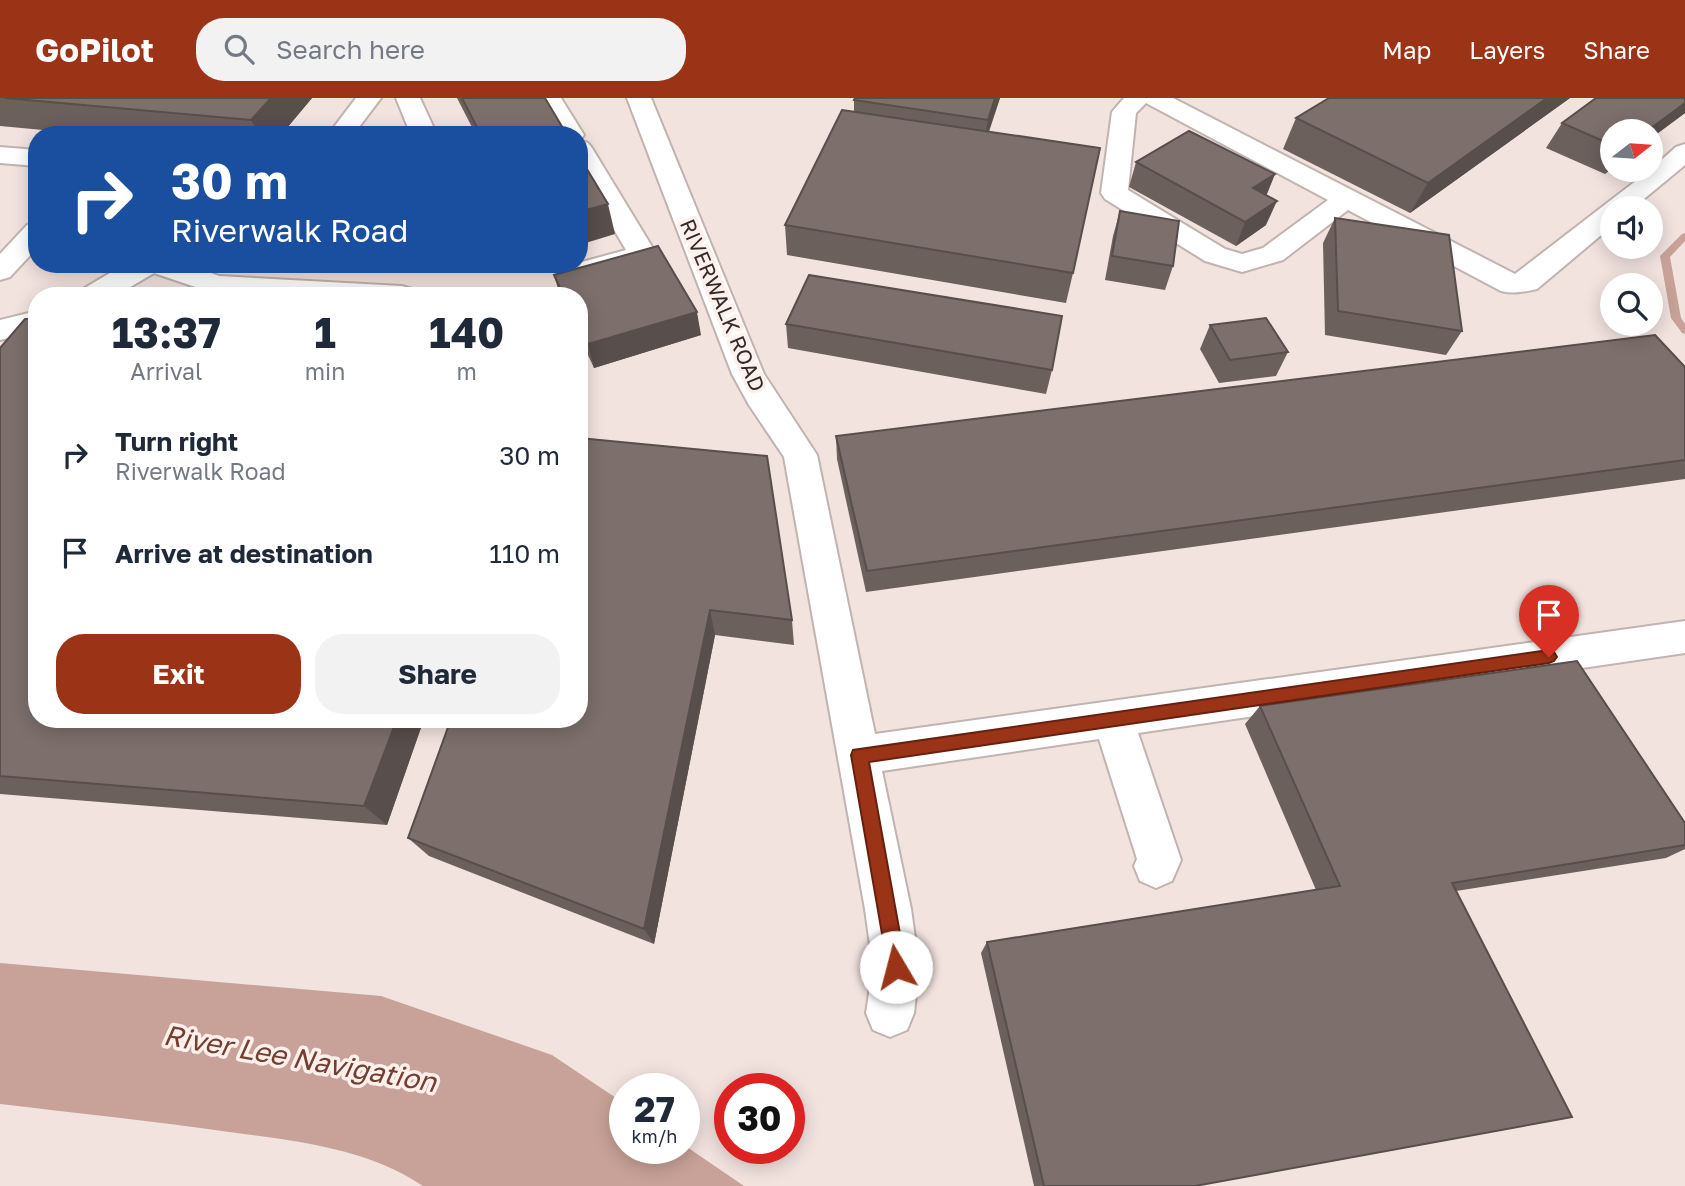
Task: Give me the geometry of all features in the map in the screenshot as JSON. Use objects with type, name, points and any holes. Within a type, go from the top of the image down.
[{"type":"street","points":[[347,126],[369,98]]},
{"type":"street","points":[[408,98],[420,126]]},
{"type":"street","points":[[550,98],[566,126]]},
{"type":"street","name":"RIVERWALK ROAD","points":[[639,98],[748,374],[760,397],[800,455],[859,755],[896,967],[890,1013]]},
{"type":"street","points":[[1137,98],[1124,112],[1114,193],[1215,255],[1242,263],[1259,260],[1273,254],[1346,199]]},
{"type":"street","points":[[1154,98],[1511,284],[1527,282],[1600,222]]},
{"type":"street","points":[[1632,196],[1685,152]]},
{"type":"street","points":[[0,155],[28,157]]},
{"type":"street","points":[[588,163],[640,250],[637,256],[588,270]]},
{"type":"street","points":[[0,271],[28,241]]},
{"type":"street","points":[[108,287],[132,273]]},
{"type":"street","points":[[183,273],[216,285],[250,287]]},
{"type":"street","points":[[570,275],[577,273]]},
{"type":"street","points":[[0,330],[28,323]]},
{"type":"street","points":[[859,755],[1685,637]]},
{"type":"street","points":[[1113,719],[1159,860],[1156,866]]},
{"type":"water","name":"River Lee Navigation","points":[[0,963],[381,996],[552,1055],[609,1093],[609,1164],[700,1164],[700,1156],[744,1186],[423,1186],[378,1163],[305,1143],[0,1104]]},
{"type":"building","points":[[5,98],[271,98],[251,120]]},
{"type":"building","points":[[462,98],[545,98],[562,126],[476,126]]},
{"type":"building","points":[[995,98],[988,120],[854,100]]},
{"type":"building","points":[[1329,98],[1547,98],[1428,183],[1296,118]]},
{"type":"building","points":[[1596,98],[1685,98],[1685,103],[1663,119],[1600,119],[1600,140],[1562,123]]},
{"type":"building","points":[[842,110],[1100,148],[1073,273],[785,225]]},
{"type":"building","points":[[1189,131],[1275,174],[1253,188],[1277,201],[1245,222],[1136,162]]},
{"type":"building","points":[[588,171],[608,204],[588,210]]},
{"type":"building","points":[[1120,211],[1179,221],[1173,266],[1112,256]]},
{"type":"building","points":[[1335,218],[1449,235],[1462,331],[1338,311]]},
{"type":"building","points":[[658,246],[697,312],[588,344],[588,287],[560,287],[554,275],[588,273],[588,266]]},
{"type":"building","points":[[809,275],[1062,316],[1052,370],[786,324]]},
{"type":"building","points":[[1266,318],[1288,352],[1230,360],[1210,325]]},
{"type":"building","points":[[25,319],[28,319],[28,728],[394,728],[364,806],[0,776],[0,348]]},
{"type":"building","points":[[1647,336],[1656,336],[1685,367],[1685,460],[867,571],[836,436]]},
{"type":"building","points":[[588,439],[767,456],[792,620],[710,610],[644,929],[408,838],[448,728],[588,728]]},
{"type":"building","points":[[1577,661],[1685,823],[1685,845],[1452,883],[1572,1117],[1195,1186],[1044,1186],[987,942],[1340,886],[1260,706]]},
{"type":"waterway","points":[[1685,236],[1665,256],[1676,318],[1685,331]]},
{"type":"route","points":[[896,967],[859,755],[1549,657]]}]
